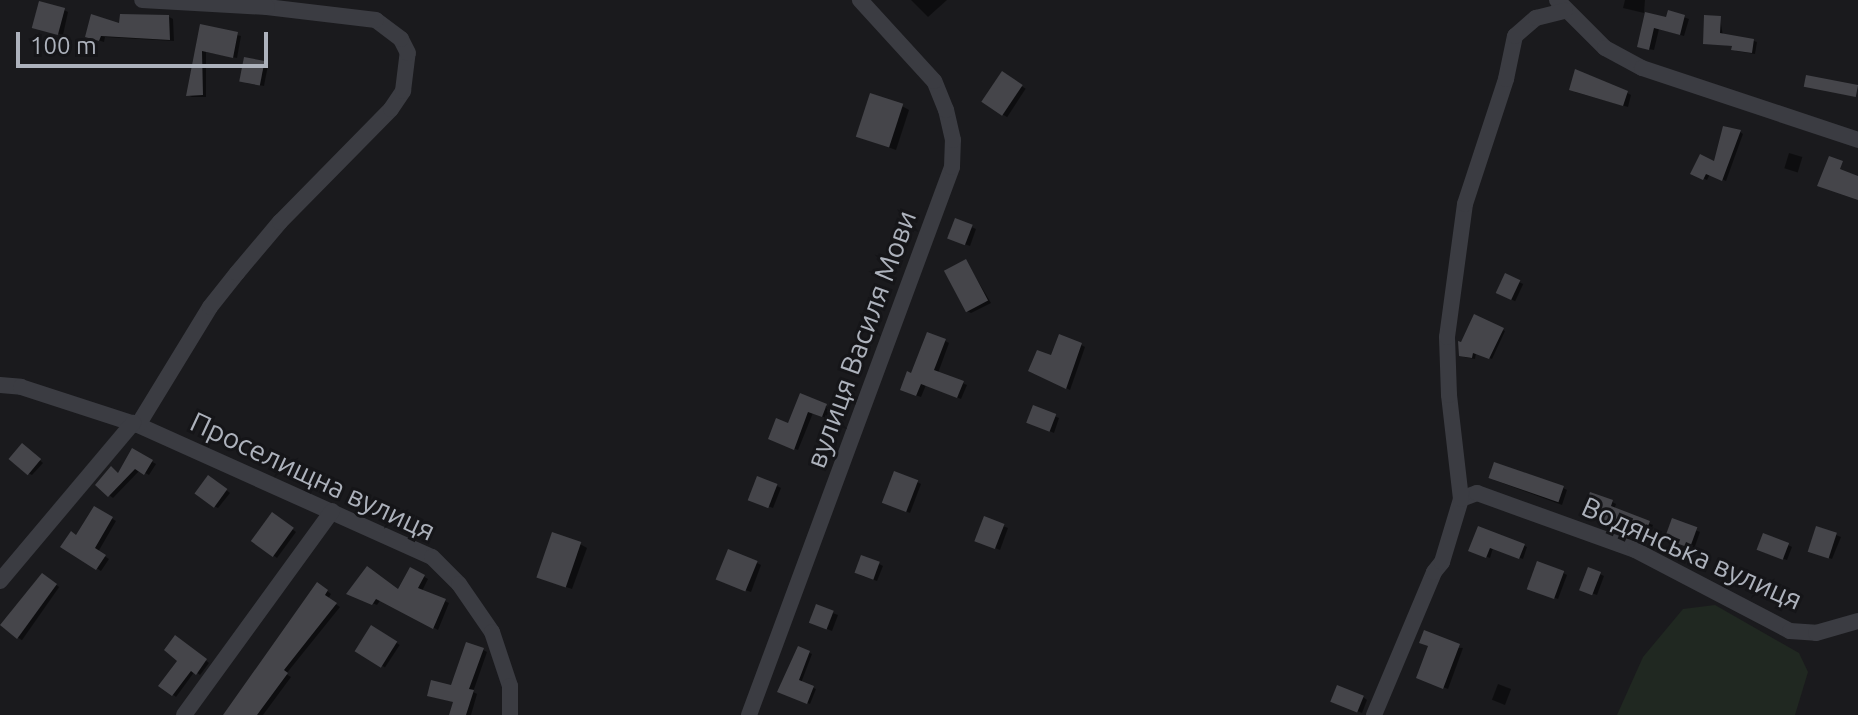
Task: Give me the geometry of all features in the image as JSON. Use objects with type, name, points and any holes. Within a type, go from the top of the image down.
[{"type":"street","points":[[0,581],[135,424],[203,319],[237,273],[280,222],[391,109],[403,91],[408,53],[401,39],[376,20],[267,7],[142,0]]},
{"type":"street","name":"вулиця Василя Мови","points":[[749,715],[952,167],[953,140],[934,81],[860,0]]},
{"type":"street","points":[[1374,715],[1434,572],[1442,562],[1461,499],[1449,395],[1447,337],[1465,204],[1506,79],[1515,36],[1536,18],[1561,5],[1605,48],[1642,68],[1858,140]]},
{"type":"street","name":"Проселищна вулиця","points":[[0,385],[21,387],[135,424],[432,557],[459,584],[492,632],[510,686],[510,715]]},
{"type":"street","name":"Водянська вулиця","points":[[1461,499],[1477,493],[1635,550],[1790,631],[1816,633],[1858,621]]},
{"type":"street","points":[[184,715],[332,511]]},
{"type":"shaded area","points":[[1715,605],[1799,653],[1808,672],[1795,715],[1617,715],[1643,657],[1683,609]]},
{"type":"building","points":[[39,1],[65,8],[58,35],[32,28]]},
{"type":"building","points":[[1668,10],[1685,15],[1680,35],[1654,28],[1649,50],[1637,47],[1645,12],[1666,17]]},
{"type":"building","points":[[91,14],[119,23],[120,14],[169,15],[170,40],[101,36],[99,41],[85,37]]},
{"type":"building","points":[[1704,15],[1721,16],[1720,33],[1754,39],[1752,53],[1731,50],[1732,46],[1703,44]]},
{"type":"building","points":[[200,24],[238,32],[233,58],[202,51],[203,95],[186,96]]},
{"type":"building","points":[[244,57],[265,61],[260,86],[239,82]]},
{"type":"building","points":[[1575,69],[1628,91],[1623,106],[1569,90]]},
{"type":"building","points":[[1002,71],[1023,85],[1002,116],[981,102]]},
{"type":"building","points":[[1806,75],[1858,85],[1856,97],[1804,87]]},
{"type":"building","points":[[870,93],[903,104],[889,148],[856,137]]},
{"type":"building","points":[[1723,126],[1741,130],[1722,181],[1706,174],[1703,180],[1690,174],[1700,154],[1714,161]]},
{"type":"building","points":[[1829,156],[1843,161],[1840,169],[1858,176],[1858,200],[1817,186]]},
{"type":"building","points":[[955,218],[973,225],[965,245],[947,239]]},
{"type":"building","points":[[966,259],[988,300],[966,312],[944,271]]},
{"type":"building","points":[[1505,273],[1520,280],[1511,300],[1496,293]]},
{"type":"building","points":[[1474,314],[1504,328],[1489,359],[1473,353],[1472,358],[1459,356],[1458,341],[1461,342]]},
{"type":"building","points":[[927,332],[946,339],[934,370],[964,381],[957,398],[921,384],[916,396],[900,390],[907,371],[911,373]]},
{"type":"building","points":[[1059,334],[1082,343],[1066,389],[1028,371],[1037,350],[1051,355]]},
{"type":"building","points":[[800,393],[827,404],[822,417],[808,412],[794,450],[768,439],[776,418],[788,423]]},
{"type":"building","points":[[1033,405],[1056,414],[1050,432],[1026,423]]},
{"type":"building","points":[[22,443],[41,459],[28,475],[9,459]]},
{"type":"building","points":[[132,448],[153,460],[144,475],[135,469],[108,497],[95,485],[111,466],[118,473]]},
{"type":"building","points":[[1494,462],[1564,486],[1558,502],[1488,478]]},
{"type":"building","points":[[894,471],[918,480],[906,512],[882,503]]},
{"type":"building","points":[[208,475],[227,489],[214,508],[194,494]]},
{"type":"building","points":[[757,476],[778,484],[768,508],[748,500]]},
{"type":"building","points":[[1590,492],[1613,500],[1611,506],[1650,521],[1645,534],[1581,515]]},
{"type":"building","points":[[94,506],[113,517],[95,548],[106,555],[96,570],[60,547],[71,531],[76,535]]},
{"type":"building","points":[[272,512],[294,528],[273,557],[251,541]]},
{"type":"building","points":[[984,516],[1005,524],[995,549],[974,541]]},
{"type":"building","points":[[1672,518],[1697,527],[1690,548],[1664,539]]},
{"type":"building","points":[[1478,526],[1525,544],[1519,559],[1490,548],[1486,558],[1468,551]]},
{"type":"building","points":[[1816,526],[1837,533],[1829,558],[1808,552]]},
{"type":"building","points":[[552,532],[581,542],[566,587],[536,577]]},
{"type":"building","points":[[1763,533],[1789,543],[1783,560],[1757,550]]},
{"type":"building","points":[[728,549],[758,561],[745,592],[716,580]]},
{"type":"building","points":[[861,555],[880,562],[873,580],[855,573]]},
{"type":"building","points":[[1537,561],[1564,571],[1554,599],[1527,589]]},
{"type":"building","points":[[367,566],[398,589],[410,567],[425,575],[418,588],[446,599],[433,629],[376,599],[372,605],[346,594]]},
{"type":"building","points":[[1588,567],[1601,572],[1592,595],[1579,590]]},
{"type":"building","points":[[42,573],[57,584],[17,639],[0,625]]},
{"type":"building","points":[[317,582],[328,590],[325,595],[337,603],[284,670],[288,673],[257,715],[223,715]]},
{"type":"building","points":[[816,604],[834,611],[827,629],[809,623]]},
{"type":"building","points":[[371,625],[397,641],[381,668],[355,651]]},
{"type":"building","points":[[1424,630],[1460,644],[1443,689],[1416,678],[1428,646],[1419,643]]},
{"type":"building","points":[[175,635],[207,659],[196,675],[191,671],[172,696],[158,686],[177,661],[164,650]]},
{"type":"building","points":[[466,642],[484,648],[469,689],[474,690],[466,715],[449,715],[453,702],[427,696],[431,680],[451,685]]},
{"type":"building","points":[[798,646],[810,651],[799,680],[814,686],[807,704],[777,692]]},
{"type":"building","points":[[1337,685],[1364,696],[1357,713],[1330,702]]}]
